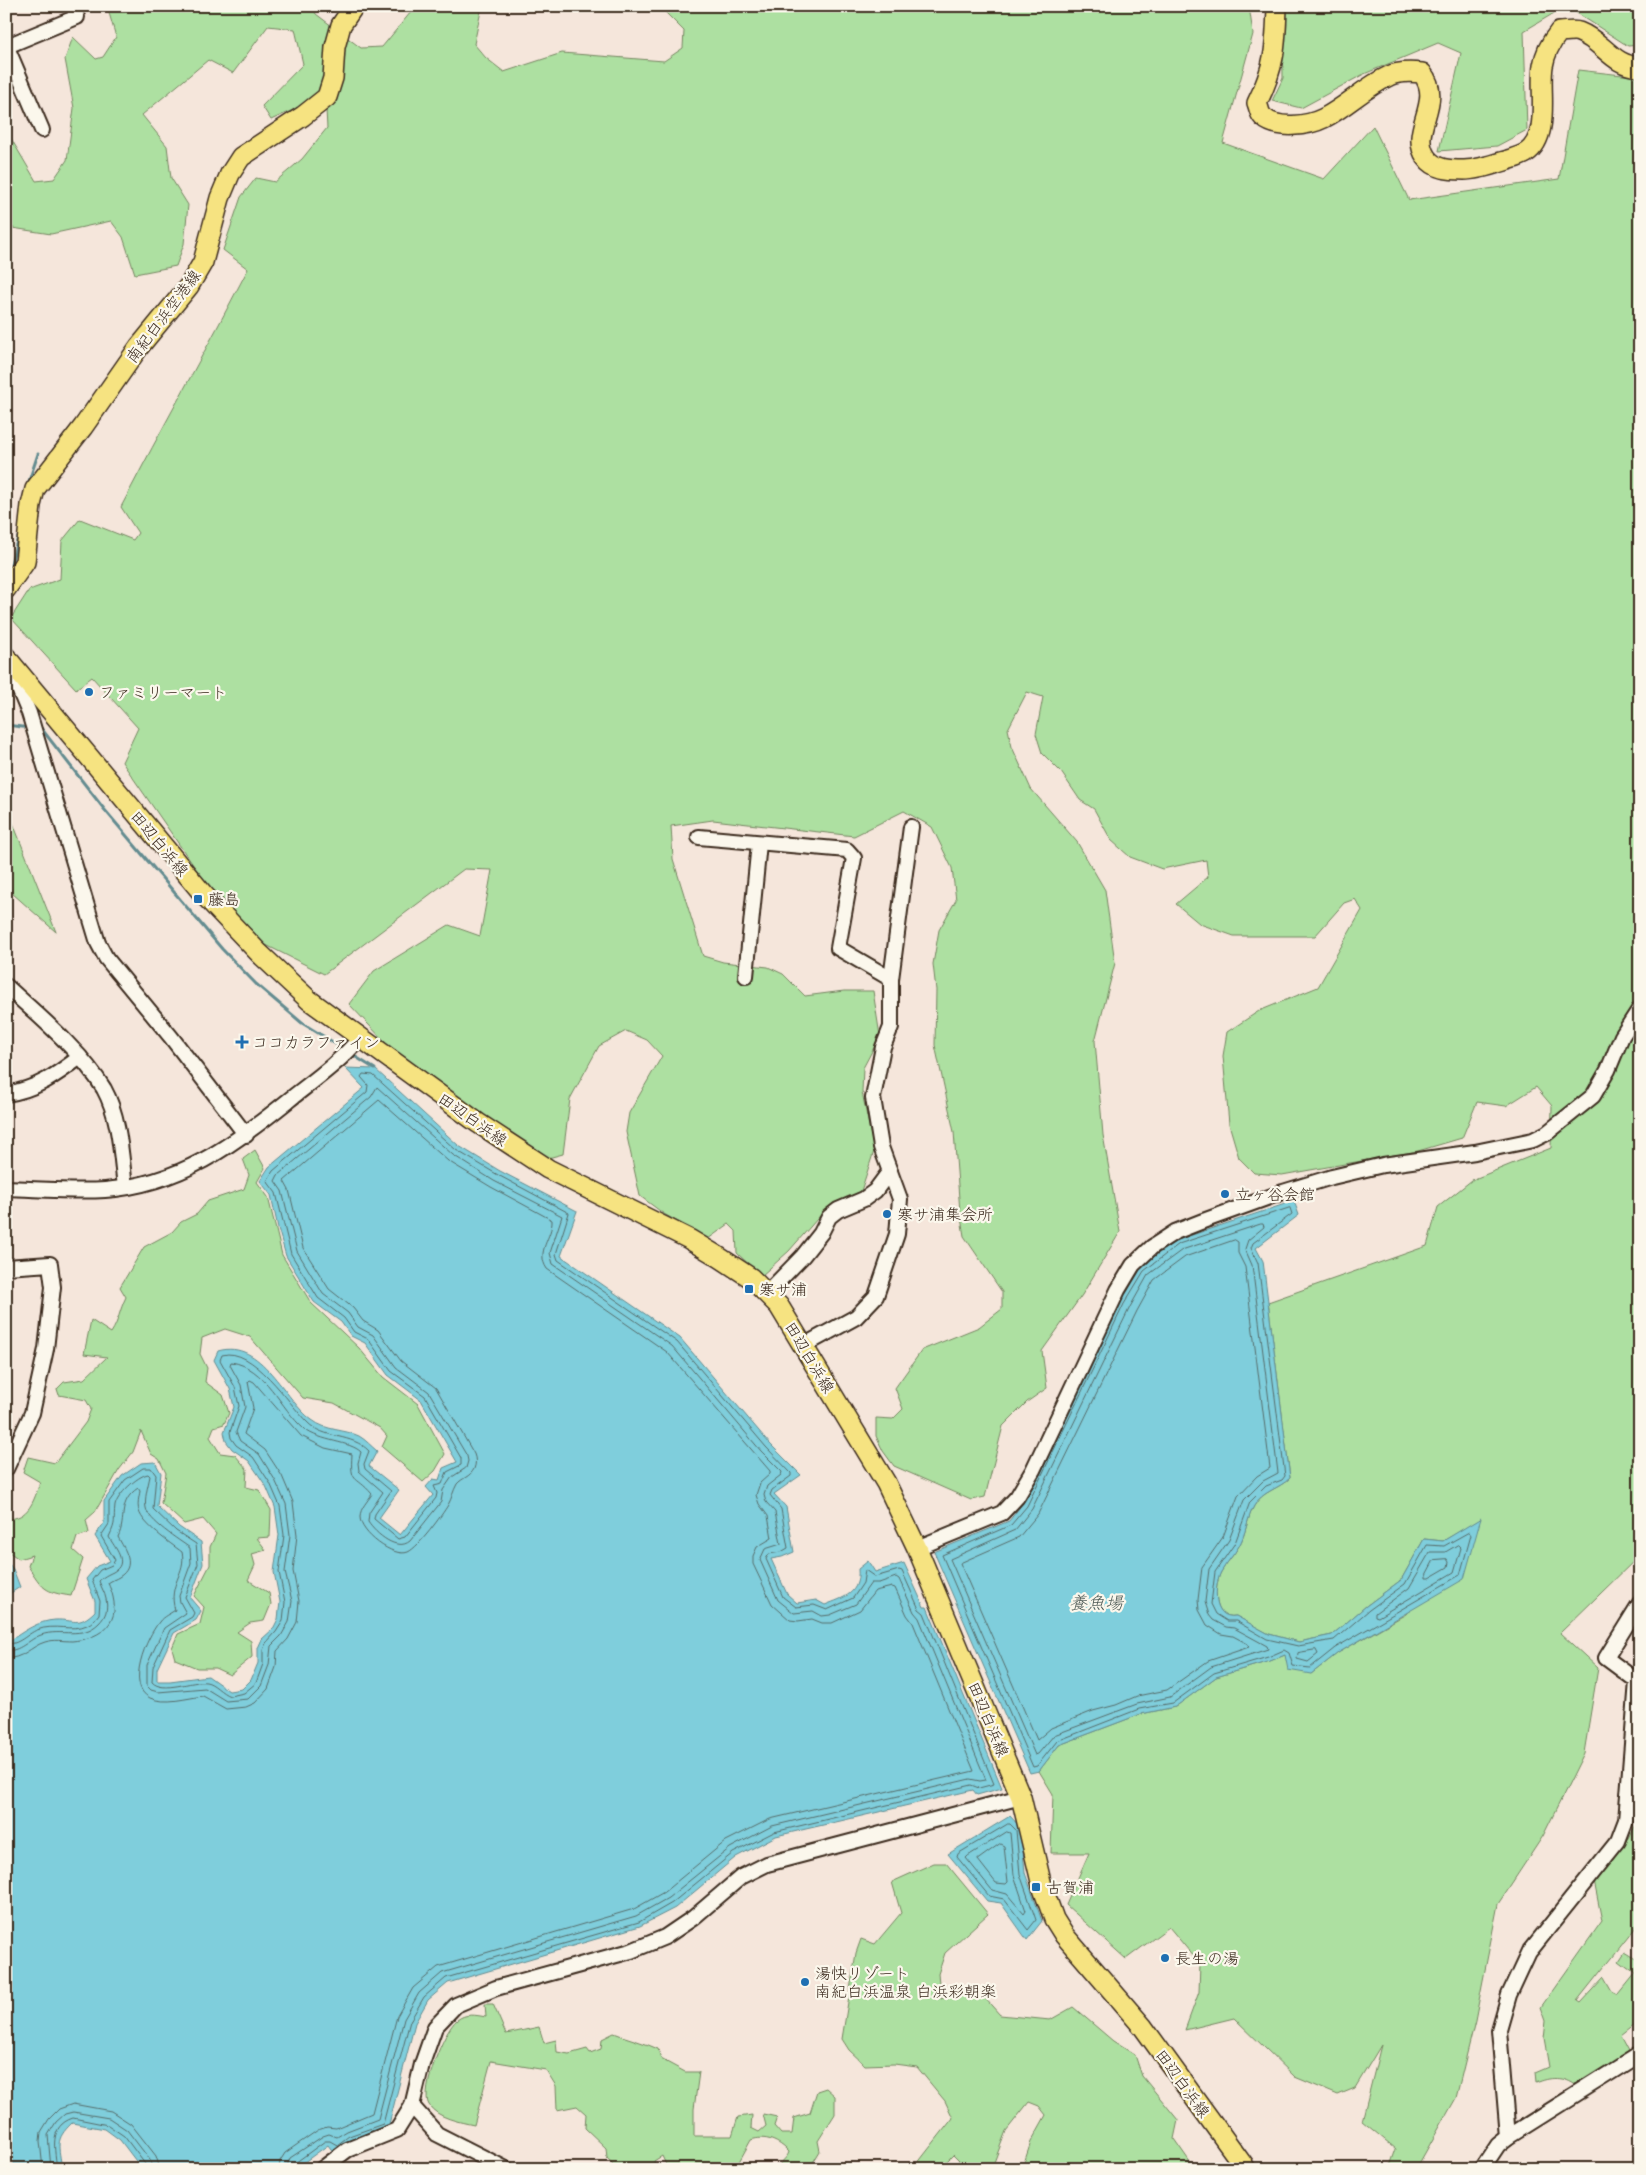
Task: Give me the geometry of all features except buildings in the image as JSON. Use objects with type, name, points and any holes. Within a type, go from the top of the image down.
[{"type":"main road","name":"南紀白浜空港線","points":[[6,589],[25,562],[31,505],[35,489],[83,427],[139,347],[189,286],[203,262],[220,198],[230,174],[241,157],[304,116],[327,97],[332,85],[335,47],[341,25],[354,6]]},
{"type":"main road","points":[[1277,6],[1276,44],[1269,80],[1257,103],[1261,116],[1274,124],[1309,123],[1324,118],[1360,92],[1391,75],[1412,72],[1422,74],[1429,82],[1431,97],[1422,131],[1425,156],[1434,165],[1448,170],[1468,170],[1500,163],[1527,152],[1535,143],[1541,132],[1543,65],[1550,42],[1559,32],[1578,32],[1595,42],[1620,63],[1627,66],[1640,67]]},
{"type":"main road","name":"田辺白浜線","points":[[6,657],[204,895],[259,953],[356,1043],[548,1169],[689,1239],[751,1278],[778,1306],[886,1483],[917,1548],[1021,1797],[1042,1886],[1054,1919],[1064,1935],[1143,2027],[1245,2165]]},
{"type":"street","points":[[42,130],[6,45],[77,17],[73,6]]},
{"type":"street","points":[[6,657],[29,714],[98,943],[106,958],[171,1037],[246,1135]]},
{"type":"street","points":[[803,1346],[856,1317],[876,1296],[897,1234],[900,1199],[881,1147],[873,1098],[883,1047],[891,1027],[891,979],[911,827]]},
{"type":"street","points":[[699,838],[847,850],[854,858],[838,948],[891,979]]},
{"type":"street","points":[[746,976],[760,842]]},
{"type":"street","points":[[6,986],[80,1058],[104,1090],[118,1129],[125,1186]]},
{"type":"street","points":[[917,1548],[1002,1513],[1017,1497],[1033,1470],[1118,1290],[1133,1265],[1152,1247],[1175,1232],[1283,1192],[1332,1177],[1383,1165],[1475,1152],[1533,1140],[1547,1133],[1593,1096],[1608,1070],[1622,1036],[1640,1008]]},
{"type":"street","points":[[6,1188],[104,1190],[162,1179],[193,1167],[246,1135],[337,1062],[356,1043]]},
{"type":"street","points":[[6,1094],[25,1091],[53,1078],[80,1058]]},
{"type":"street","points":[[767,1293],[802,1257],[821,1233],[829,1217],[838,1210],[864,1199],[875,1191],[890,1171]]},
{"type":"street","points":[[6,1267],[50,1264],[53,1287],[46,1349],[32,1413],[6,1469]]},
{"type":"street","points":[[1508,2137],[1499,2030],[1509,1995],[1528,1952],[1618,1840],[1626,1820],[1638,1677],[1606,1658],[1640,1603]]},
{"type":"street","points":[[322,2169],[347,2150],[397,2130],[412,2106],[422,2064],[435,2027],[456,2005],[496,1988],[631,1951],[666,1937],[693,1918],[741,1877],[767,1864],[1021,1797]]},
{"type":"street","points":[[1482,2169],[1498,2145],[1508,2137],[1640,2054]]},
{"type":"street","points":[[412,2106],[437,2134],[506,2169]]},
{"type":"green space","points":[[107,6],[312,6],[316,14],[361,48],[382,47],[416,6],[482,6],[474,44],[486,58],[504,72],[562,53],[664,61],[683,48],[684,31],[659,6],[1249,6],[1253,34],[1223,143],[1324,179],[1373,126],[1409,200],[1559,179],[1578,70],[1640,77],[1640,1555],[1560,1633],[1598,1668],[1584,1753],[1543,1836],[1498,1904],[1475,2021],[1456,2098],[1416,2169],[1389,2169],[1396,2149],[1362,2121],[1381,2045],[1355,2088],[1338,2095],[1295,2077],[1234,2018],[1185,2030],[1199,1992],[1200,1964],[1169,1927],[1126,1959],[1066,1905],[1089,1853],[1051,1853],[1053,1794],[1039,1771],[1059,1745],[1141,1714],[1175,1707],[1216,1677],[1285,1655],[1311,1674],[1338,1653],[1406,1614],[1481,1519],[1443,1541],[1424,1539],[1401,1580],[1332,1635],[1299,1642],[1269,1634],[1236,1616],[1228,1616],[1219,1607],[1216,1593],[1219,1578],[1241,1541],[1254,1506],[1266,1493],[1290,1478],[1268,1302],[1427,1246],[1438,1207],[1472,1180],[1551,1148],[1552,1106],[1536,1087],[1506,1106],[1477,1102],[1462,1138],[1418,1151],[1282,1175],[1254,1173],[1239,1158],[1229,1124],[1223,1056],[1227,1032],[1259,1011],[1318,987],[1362,910],[1355,899],[1344,903],[1315,936],[1234,936],[1200,924],[1176,904],[1208,877],[1206,860],[1162,869],[1130,857],[1111,840],[1094,809],[1080,800],[1061,772],[1042,753],[1036,734],[1043,697],[1027,692],[1008,729],[1012,747],[1031,789],[1077,842],[1105,890],[1115,963],[1095,1041],[1103,1135],[1120,1232],[1082,1295],[1042,1351],[1047,1388],[1027,1402],[1003,1426],[985,1497],[971,1500],[894,1466],[883,1451],[876,1436],[876,1418],[893,1419],[903,1409],[895,1388],[922,1350],[979,1327],[1002,1309],[1002,1292],[964,1236],[960,1212],[954,1132],[935,1045],[936,990],[933,964],[939,930],[956,900],[952,868],[932,827],[904,811],[854,836],[713,820],[671,826],[673,859],[703,956],[723,962],[768,967],[783,974],[805,996],[844,991],[873,991],[880,1036],[863,1068],[862,1092],[874,1151],[860,1194],[825,1210],[789,1251],[761,1276],[737,1253],[736,1231],[729,1224],[708,1239],[664,1214],[640,1196],[626,1132],[629,1113],[662,1056],[647,1040],[626,1031],[599,1046],[570,1099],[563,1154],[548,1158],[404,1062],[349,1004],[374,971],[449,925],[480,936],[492,870],[464,869],[324,974],[266,945],[205,882],[122,762],[138,728],[92,677],[76,689],[11,618],[29,590],[60,579],[62,541],[80,519],[133,540],[138,533],[121,507],[248,269],[223,250],[241,197],[256,178],[275,182],[302,159],[327,128],[326,110],[308,103],[271,120],[262,106],[303,64],[295,29],[268,26],[233,73],[208,60],[142,115],[167,146],[171,178],[188,205],[184,244],[176,266],[135,274],[123,237],[111,221],[51,234],[6,227],[6,130],[36,181],[54,179],[67,160],[74,108],[65,59],[73,37],[96,59],[103,57],[116,37]]},
{"type":"green space","points":[[1282,6],[1566,6],[1524,31],[1527,130],[1497,146],[1439,151],[1461,53],[1438,43],[1364,74],[1301,108],[1272,101],[1283,78]]},
{"type":"green space","points":[[1566,6],[1640,6],[1640,45],[1628,46]]},
{"type":"green space","points":[[6,812],[9,813],[56,932],[12,893],[6,873]]},
{"type":"green space","points":[[255,1150],[265,1168],[257,1182],[268,1197],[282,1255],[311,1303],[359,1348],[383,1377],[418,1404],[445,1454],[435,1471],[423,1482],[382,1447],[387,1436],[380,1428],[334,1403],[303,1398],[250,1337],[225,1329],[202,1338],[200,1354],[207,1368],[205,1382],[223,1395],[229,1413],[224,1424],[214,1427],[210,1437],[220,1453],[235,1455],[247,1469],[246,1487],[259,1490],[271,1510],[270,1537],[257,1538],[266,1550],[252,1554],[255,1565],[248,1580],[269,1593],[271,1604],[264,1621],[250,1623],[237,1632],[251,1641],[252,1657],[230,1675],[215,1668],[197,1668],[175,1659],[172,1648],[178,1634],[200,1624],[204,1607],[194,1596],[210,1565],[210,1547],[216,1534],[203,1519],[184,1524],[161,1503],[166,1473],[159,1459],[151,1454],[141,1431],[133,1452],[119,1470],[95,1512],[86,1520],[89,1533],[77,1537],[73,1550],[83,1559],[71,1596],[49,1591],[41,1585],[28,1566],[32,1555],[19,1559],[6,1550],[6,1519],[20,1516],[33,1502],[40,1482],[23,1472],[28,1457],[55,1463],[86,1422],[91,1409],[86,1400],[59,1395],[57,1389],[64,1382],[84,1379],[107,1357],[84,1354],[91,1320],[111,1333],[126,1297],[120,1287],[144,1247],[172,1232],[181,1222],[197,1214],[208,1201],[244,1189],[249,1175],[243,1159]]},
{"type":"green space","points":[[1640,1817],[1640,1922],[1577,2001],[1580,2003],[1604,1977],[1612,1991],[1618,1994],[1635,1973],[1619,1961],[1625,1952],[1640,1961],[1640,2021],[1621,2036],[1629,2051],[1576,2086],[1566,2080],[1556,2078],[1536,2083],[1535,2073],[1549,2067],[1544,2039],[1546,2021],[1541,2007],[1602,1921],[1594,1881],[1629,1838]]},
{"type":"green space","points":[[934,1863],[946,1863],[988,1914],[945,1953],[938,1974],[941,1999],[975,1987],[1000,2015],[1050,2020],[1073,2007],[1113,2041],[1135,2055],[1142,2076],[1178,2120],[1174,2139],[1195,2169],[1022,2169],[1031,2142],[1046,2115],[1039,2106],[1029,2102],[1006,2131],[993,2165],[985,2169],[967,2169],[953,2155],[939,2169],[913,2169],[953,2118],[945,2101],[917,2067],[894,2064],[865,2065],[849,2050],[842,2039],[856,1953],[861,1939],[875,1944],[901,1913],[892,1882]]},
{"type":"green space","points":[[485,2004],[493,2004],[506,2034],[539,2027],[544,2043],[556,2040],[557,2052],[569,2054],[587,2049],[590,2053],[601,2049],[602,2039],[614,2033],[658,2049],[661,2059],[685,2072],[699,2072],[694,2109],[694,2136],[732,2136],[738,2117],[752,2115],[751,2128],[759,2132],[766,2126],[763,2114],[777,2117],[774,2126],[781,2134],[792,2134],[794,2118],[810,2113],[817,2091],[826,2088],[835,2096],[835,2114],[818,2141],[820,2151],[809,2169],[778,2169],[789,2152],[772,2140],[761,2138],[751,2140],[735,2169],[668,2169],[662,2156],[654,2161],[656,2169],[618,2169],[607,2158],[606,2148],[585,2128],[586,2114],[577,2106],[557,2110],[556,2086],[546,2070],[491,2061],[474,2125],[449,2119],[437,2113],[429,2105],[427,2098],[430,2075],[440,2048],[452,2026],[457,2020],[467,2015],[486,2017]]},
{"type":"water","points":[[345,1068],[375,1069],[459,1146],[500,1171],[577,1211],[561,1256],[680,1338],[770,1444],[801,1475],[774,1494],[786,1507],[794,1552],[771,1559],[787,1594],[797,1603],[816,1600],[825,1605],[845,1597],[854,1589],[858,1577],[858,1569],[868,1561],[875,1572],[904,1563],[924,1607],[927,1607],[1002,1788],[977,1795],[973,1790],[776,1836],[736,1857],[675,1908],[640,1926],[448,1983],[428,2000],[415,2023],[388,2128],[351,2141],[334,2153],[328,2145],[296,2168],[142,2169],[120,2140],[105,2129],[72,2123],[60,2139],[59,2149],[62,2169],[6,2169],[6,1638],[11,1640],[31,1627],[43,1622],[55,1620],[80,1621],[95,1611],[95,1601],[86,1579],[97,1566],[110,1561],[95,1536],[104,1523],[104,1501],[122,1476],[141,1463],[155,1462],[161,1473],[157,1506],[179,1527],[201,1542],[203,1564],[190,1598],[201,1611],[196,1620],[174,1633],[157,1669],[157,1681],[208,1676],[229,1691],[242,1689],[251,1680],[258,1663],[258,1648],[262,1639],[273,1629],[278,1619],[280,1602],[274,1572],[279,1535],[275,1507],[266,1486],[249,1461],[232,1449],[226,1441],[224,1432],[234,1407],[230,1389],[214,1360],[218,1351],[234,1349],[247,1353],[271,1373],[302,1411],[317,1424],[359,1436],[377,1451],[369,1466],[399,1490],[379,1518],[400,1535],[433,1495],[426,1487],[433,1479],[439,1480],[443,1468],[457,1462],[421,1400],[388,1375],[365,1343],[351,1336],[341,1322],[314,1302],[286,1256],[271,1195],[260,1181],[269,1167],[364,1088]]},
{"type":"water","name":"養魚場","points":[[1294,1201],[1299,1215],[1256,1248],[1263,1261],[1290,1478],[1266,1493],[1254,1506],[1241,1541],[1219,1578],[1216,1593],[1219,1607],[1228,1616],[1236,1616],[1269,1634],[1299,1642],[1332,1635],[1401,1580],[1424,1539],[1443,1541],[1481,1518],[1464,1579],[1338,1653],[1311,1674],[1288,1670],[1285,1655],[1216,1677],[1175,1707],[1141,1714],[1059,1745],[1039,1771],[1030,1773],[934,1552],[1009,1521],[1023,1503],[1120,1302],[1140,1267],[1177,1240]]},
{"type":"water","points":[[6,1560],[13,1569],[20,1587],[6,1596]]},
{"type":"water","points":[[1010,1816],[1021,1828],[1025,1873],[1042,1921],[1027,1940],[1001,1903],[987,1901],[948,1854]]},
{"type":"waterway","points":[[28,484],[38,454]]},
{"type":"waterway","points":[[6,572],[10,567],[18,537]]},
{"type":"waterway","points":[[6,725],[30,728]]},
{"type":"waterway","points":[[37,728],[41,728],[104,809],[222,949],[256,984],[302,1023],[344,1049]]},
{"type":"waterway","points":[[351,1054],[375,1069]]},
{"type":"place","name":"ファミリーマート","points":[[89,692]]},
{"type":"place","name":"藤島","points":[[198,899]]},
{"type":"place","name":"ココカラファイン","points":[[242,1042]]},
{"type":"place","name":"立ヶ谷会館","points":[[1225,1194]]},
{"type":"place","name":"寒サ浦集会所","points":[[887,1214]]},
{"type":"place","name":"寒サ浦","points":[[749,1289]]},
{"type":"place","name":"古賀浦","points":[[1036,1887]]},
{"type":"place","name":"長生の湯","points":[[1165,1958]]},
{"type":"place","name":"湯快リゾート 南紀白浜温泉 白浜彩朝楽","points":[[805,1982]]}]
